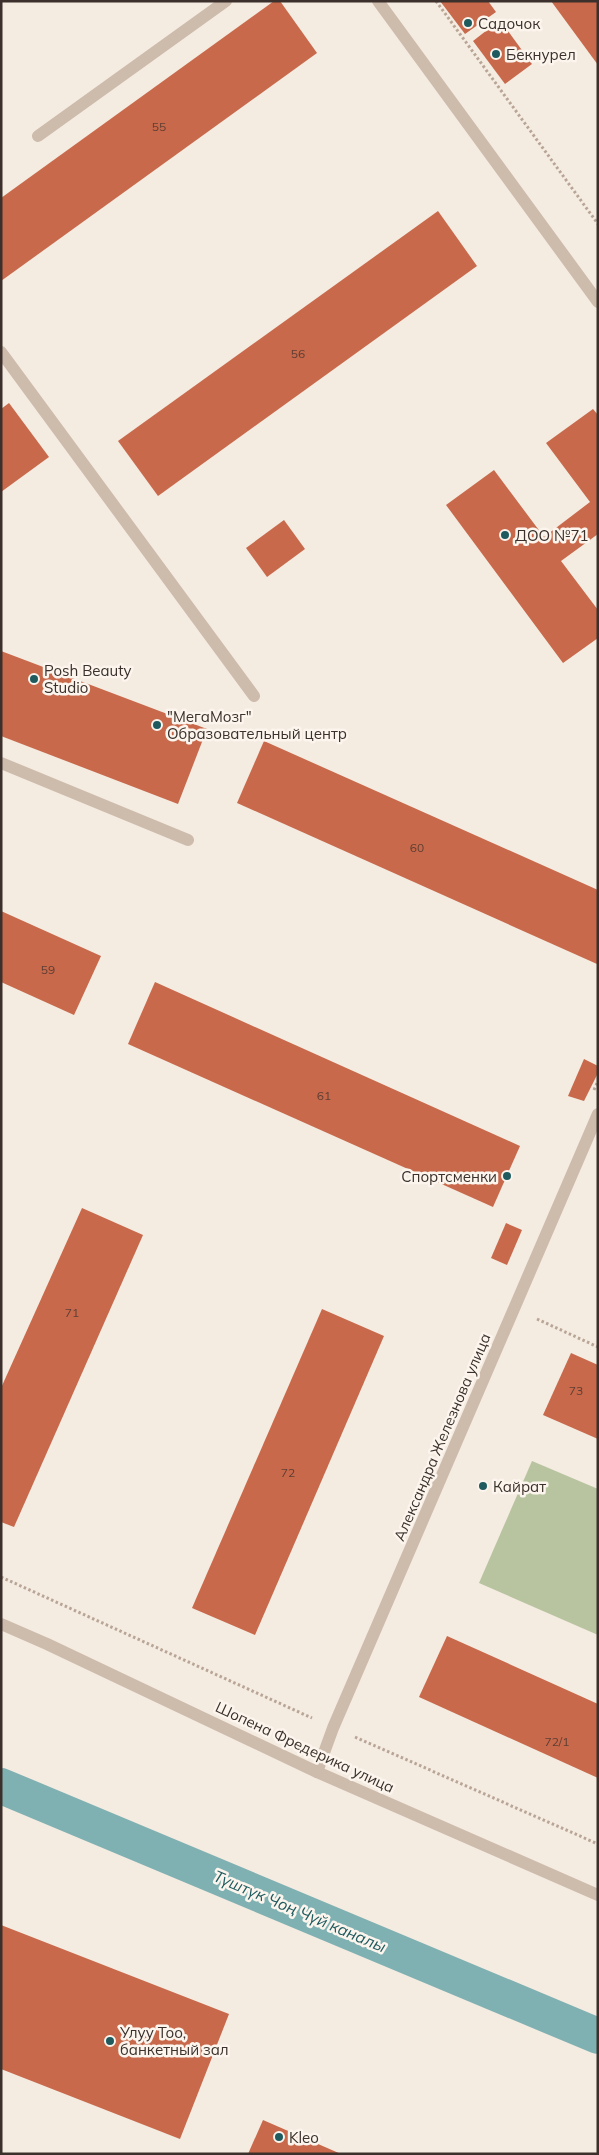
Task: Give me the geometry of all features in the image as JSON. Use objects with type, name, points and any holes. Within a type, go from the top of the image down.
[{"type":"street","points":[[38,136],[226,1]]},
{"type":"street","points":[[378,1],[598,302]]},
{"type":"street","points":[[1,352],[254,696]]},
{"type":"street","points":[[1,763],[188,840]]},
{"type":"street","name":"Александра Железнова улица","points":[[317,1772],[333,1728],[598,1114]]},
{"type":"street","name":"Шопена Фредерика улица","points":[[1,1624],[48,1644],[317,1772],[598,1894]]},
{"type":"path","points":[[436,1],[598,224]]},
{"type":"path","points":[[533,1318],[598,1347]]},
{"type":"path","points":[[1,1577],[333,1728],[598,1844]]},
{"type":"green space","points":[[532,1461],[598,1489],[598,1635],[479,1583]]},
{"type":"building","points":[[274,1],[280,1],[317,53],[1,281],[1,198]]},
{"type":"building","name":"Садочок","points":[[440,1],[488,1],[496,12],[465,34]]},
{"type":"building","points":[[551,1],[598,1],[598,65]]},
{"type":"building","points":[[500,20],[532,64],[505,84],[473,41]]},
{"type":"building","points":[[438,211],[477,266],[158,496],[118,441]]},
{"type":"building","points":[[9,403],[49,457],[1,492],[1,409]]},
{"type":"building","name":"ДОО №71","points":[[593,409],[598,415],[598,534],[561,561],[598,610],[598,638],[563,663],[446,505],[494,470],[544,537],[590,502],[546,443]]},
{"type":"building","points":[[284,520],[305,549],[267,577],[246,548]]},
{"type":"building","points":[[1,651],[207,729],[178,804],[1,736]]},
{"type":"building","points":[[264,741],[598,890],[597,964],[237,803]]},
{"type":"building","points":[[1,911],[101,956],[74,1015],[1,982]]},
{"type":"building","points":[[155,982],[520,1146],[493,1207],[128,1044]]},
{"type":"building","points":[[584,1059],[598,1066],[598,1073],[584,1101],[568,1096]]},
{"type":"building","points":[[82,1208],[143,1235],[14,1527],[1,1522],[1,1388]]},
{"type":"building","points":[[506,1223],[522,1230],[507,1265],[491,1258]]},
{"type":"building","points":[[322,1309],[384,1336],[255,1635],[192,1608]]},
{"type":"building","points":[[571,1353],[598,1365],[598,1439],[543,1415]]},
{"type":"building","points":[[447,1636],[598,1704],[598,1778],[419,1697]]},
{"type":"building","name":"Улуу Тоо, банкетный зал","points":[[1,1925],[229,2014],[180,2139],[1,2069]]},
{"type":"building","name":"Kleo","points":[[263,2120],[341,2154],[248,2154]]},
{"type":"waterway","name":"Түштүк Чоң Чүй каналы","points":[[1,1786],[598,2036]]},
{"type":"place","name":"Садочок","points":[[468,23]]},
{"type":"place","name":"Бекнурел","points":[[496,54]]},
{"type":"place","name":"ДОО №71","points":[[505,535]]},
{"type":"place","name":"Posh Beauty Studio","points":[[34,679]]},
{"type":"place","name":"\"МегаМозг\" Образовательный центр","points":[[157,725]]},
{"type":"place","name":"Спортсменки","points":[[507,1176]]},
{"type":"place","name":"Кайрат","points":[[483,1486]]},
{"type":"place","name":"Улуу Тоо, банкетный зал","points":[[110,2041]]},
{"type":"place","name":"Kleo","points":[[279,2137]]}]
